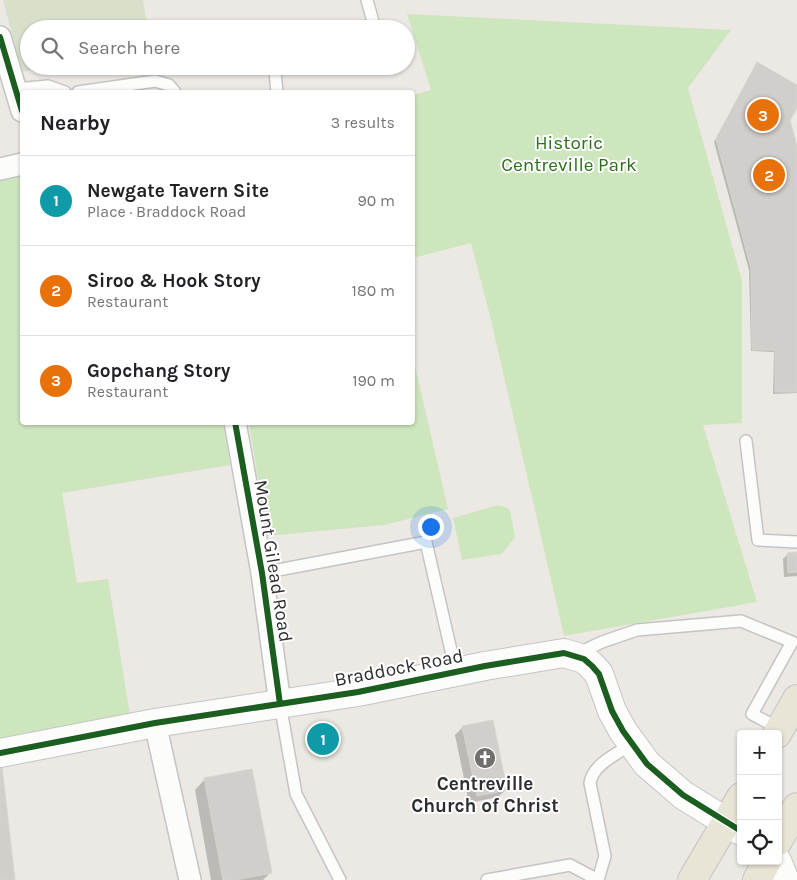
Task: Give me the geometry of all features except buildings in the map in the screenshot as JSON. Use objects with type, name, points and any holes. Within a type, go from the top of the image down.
[{"type":"main road","points":[[779,730],[797,699]]},
{"type":"main road","points":[[782,834],[797,808]]},
{"type":"main road","points":[[692,880],[733,827],[737,812]]},
{"type":"main road","points":[[757,880],[765,865]]},
{"type":"street","points":[[0,37],[20,104]]},
{"type":"street","points":[[0,169],[20,164]]},
{"type":"street","name":"Mount Gilead Road","points":[[236,425],[262,573],[280,704]]},
{"type":"street","name":"Braddock Road","points":[[0,753],[155,723],[358,692],[564,653],[574,655]]},
{"type":"street","points":[[574,655],[592,666],[599,674],[612,711],[647,764],[682,795],[733,827]]},
{"type":"street","points":[[155,723],[190,880]]},
{"type":"street","points":[[782,853],[797,856]]},
{"type":"street","points":[[779,865],[785,880]]},
{"type":"lane","points":[[367,0],[373,20]]},
{"type":"lane","points":[[275,75],[277,90]]},
{"type":"lane","points":[[92,90],[155,81],[169,85],[173,90]]},
{"type":"lane","points":[[16,89],[48,86],[59,90]]},
{"type":"lane","points":[[746,441],[758,540],[797,542]]},
{"type":"lane","points":[[262,573],[426,542],[456,672]]},
{"type":"lane","points":[[574,655],[602,642],[637,630],[741,621],[792,642],[752,714],[776,730]]},
{"type":"lane","points":[[280,704],[296,794],[340,880]]},
{"type":"lane","points":[[487,880],[570,865],[598,880],[605,856],[590,784],[591,776],[595,769],[632,744]]},
{"type":"green space","points":[[3,0],[143,0],[146,20],[20,20],[20,64]]},
{"type":"green space","name":"Historic Centreville Park","points":[[407,14],[731,30],[688,88],[742,281],[742,423],[703,425],[757,602],[564,636],[490,316],[471,243],[415,257],[415,94],[431,90],[415,39],[415,20],[409,20]]},
{"type":"green space","points":[[20,176],[20,425],[223,425],[230,465],[62,493],[77,583],[108,579],[130,715],[0,740],[0,180]]},
{"type":"green space","points":[[415,366],[448,509],[384,525],[267,536],[249,425],[415,425]]},
{"type":"green space","points":[[498,505],[510,510],[515,537],[502,554],[462,560],[453,518]]},
{"type":"cycle path","points":[[0,37],[20,104]]},
{"type":"cycle path","points":[[236,425],[262,573],[280,704]]},
{"type":"cycle path","points":[[0,753],[155,723],[358,692],[485,666],[564,653],[584,659],[599,674],[612,711],[623,731],[647,764],[683,795],[737,829]]},
{"type":"place","name":"Gopchang Story","points":[[763,115]]},
{"type":"place","name":"Siroo & Hook Story","points":[[769,175]]},
{"type":"place","name":"Newgate Tavern Site","points":[[323,739]]},
{"type":"place","name":"Centreville Church of Christ","points":[[485,758]]}]
